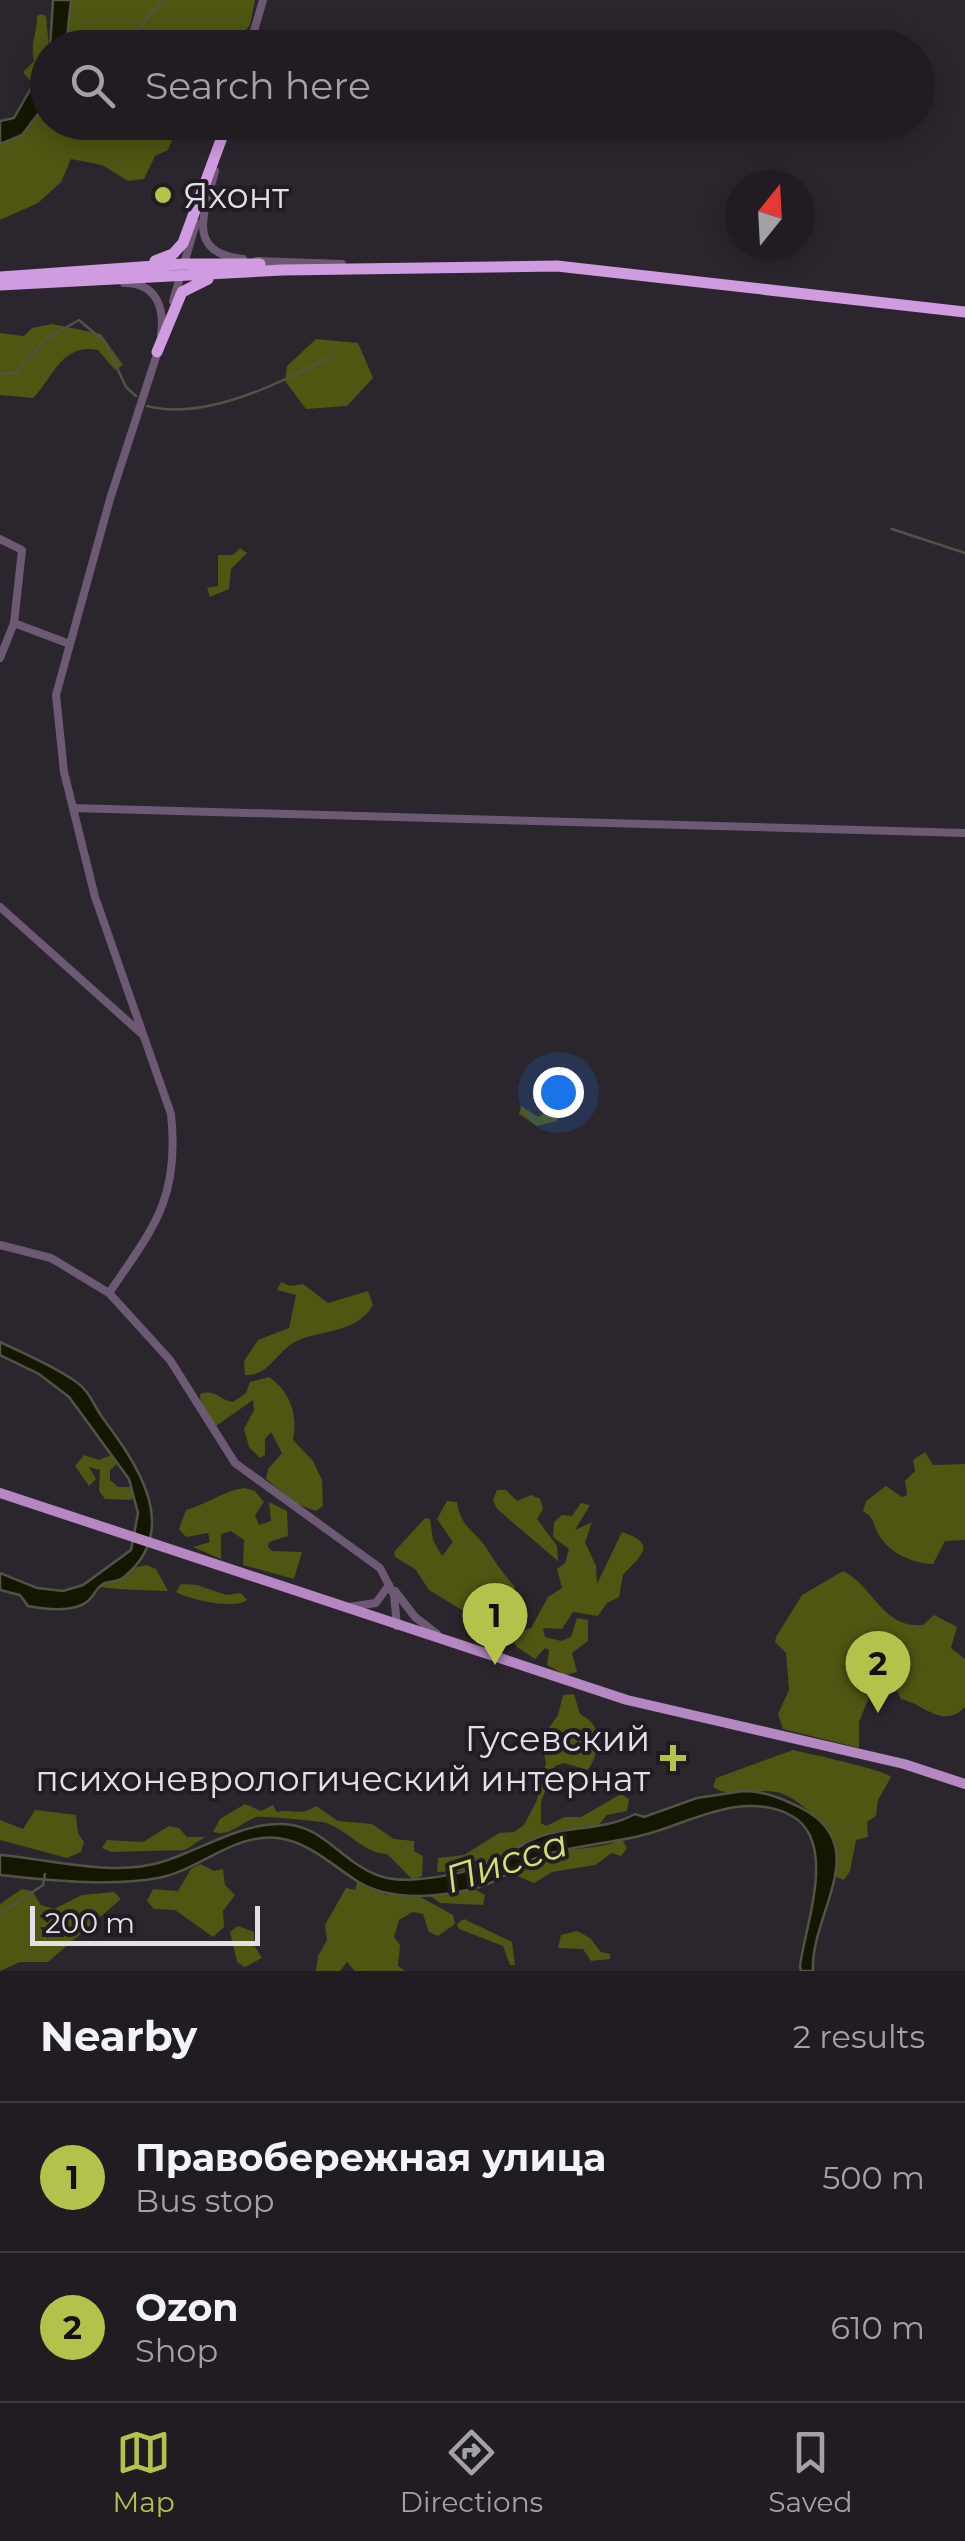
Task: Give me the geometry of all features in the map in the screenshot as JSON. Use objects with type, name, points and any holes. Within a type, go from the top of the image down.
[{"type":"highway","points":[[4,281],[152,261],[173,254],[191,228],[220,140]]},
{"type":"highway","points":[[157,352],[182,292],[196,281],[352,267]]},
{"type":"highway","points":[[4,281],[182,269],[576,268],[965,312]]},
{"type":"main road","points":[[0,1492],[626,1700],[904,1764],[965,1784]]},
{"type":"street","points":[[254,30],[263,0]]},
{"type":"street","points":[[109,1293],[162,1212],[174,1167],[171,1114],[95,897],[56,717],[57,685],[221,140]]},
{"type":"street","points":[[222,140],[202,223],[208,246],[231,258],[352,267]]},
{"type":"street","points":[[4,281],[144,286],[156,296],[163,316],[157,352]]},
{"type":"street","points":[[0,539],[22,550],[14,622],[0,658]]},
{"type":"street","points":[[14,622],[68,643]]},
{"type":"street","points":[[74,808],[965,833]]},
{"type":"street","points":[[0,906],[143,1035]]},
{"type":"street","points":[[0,1245],[52,1258],[109,1293],[170,1360],[235,1463],[372,1560],[415,1617],[454,1644]]},
{"type":"street","points":[[340,1607],[376,1604],[387,1593],[389,1581]]},
{"type":"street","points":[[389,1581],[397,1626]]},
{"type":"green space","points":[[70,0],[255,0],[246,30],[68,30]]},
{"type":"green space","points":[[37,16],[46,16],[47,30],[35,30]]},
{"type":"green space","points":[[30,113],[30,140],[172,140],[168,150],[155,156],[144,179],[128,181],[102,165],[71,159],[61,182],[38,203],[0,220],[0,143]]},
{"type":"green space","points":[[52,324],[101,334],[123,365],[115,370],[98,350],[85,349],[66,357],[33,398],[0,395],[0,333],[24,336],[32,328]]},
{"type":"green space","points":[[316,339],[358,343],[373,378],[347,406],[306,409],[285,381],[287,366]]},
{"type":"green space","points":[[240,548],[247,553],[231,569],[229,589],[210,597],[207,588],[218,586],[218,555],[233,555]]},
{"type":"green space","points":[[550,1091],[560,1091],[564,1097],[557,1121],[537,1126],[519,1114],[521,1106],[538,1117],[542,1115],[542,1099]]},
{"type":"green space","points":[[281,1282],[290,1286],[303,1284],[328,1303],[368,1291],[373,1305],[348,1326],[297,1341],[261,1372],[245,1375],[244,1361],[258,1340],[289,1328],[296,1295],[277,1290]]},
{"type":"green space","points":[[269,1377],[291,1404],[293,1440],[313,1461],[322,1480],[323,1506],[316,1511],[297,1504],[266,1479],[268,1469],[282,1453],[271,1432],[265,1439],[265,1455],[260,1458],[249,1447],[244,1429],[254,1410],[253,1400],[216,1426],[201,1405],[200,1394],[210,1393],[233,1402],[246,1393],[250,1382]]},
{"type":"green space","points":[[925,1452],[933,1465],[965,1464],[965,1540],[945,1541],[933,1564],[917,1562],[893,1551],[863,1511],[866,1501],[886,1486],[902,1497],[907,1495],[905,1481],[915,1471],[913,1460]]},
{"type":"green space","points":[[114,1454],[118,1463],[110,1470],[110,1480],[118,1487],[131,1487],[135,1496],[131,1500],[105,1499],[99,1491],[100,1470],[89,1467],[96,1479],[89,1486],[75,1466],[84,1455],[99,1460]]},
{"type":"green space","points":[[244,1488],[255,1491],[264,1502],[255,1515],[259,1525],[271,1521],[269,1502],[287,1511],[288,1536],[269,1542],[268,1547],[272,1551],[302,1552],[294,1579],[243,1565],[244,1540],[231,1531],[221,1534],[221,1559],[193,1547],[210,1542],[208,1533],[186,1537],[179,1529],[186,1510]]},
{"type":"green space","points":[[497,1490],[506,1490],[517,1501],[531,1495],[540,1499],[543,1509],[537,1519],[557,1546],[558,1561],[497,1509],[493,1500]]},
{"type":"green space","points":[[447,1501],[457,1502],[466,1524],[515,1587],[504,1605],[513,1623],[503,1635],[429,1590],[415,1569],[395,1557],[394,1552],[425,1518],[430,1519],[433,1540],[442,1556],[453,1542],[437,1519]]},
{"type":"green space","points":[[581,1503],[590,1505],[575,1530],[592,1522],[585,1542],[596,1566],[597,1584],[622,1532],[640,1541],[643,1551],[623,1575],[619,1597],[607,1603],[598,1616],[573,1612],[562,1629],[543,1628],[545,1637],[561,1641],[571,1637],[577,1618],[588,1620],[588,1641],[572,1653],[577,1672],[565,1675],[547,1665],[549,1650],[545,1648],[535,1659],[517,1647],[509,1635],[531,1628],[548,1597],[562,1588],[557,1569],[565,1563],[569,1549],[553,1537],[554,1522],[562,1515],[572,1516]]},
{"type":"green space","points":[[147,1565],[156,1569],[168,1591],[97,1586],[127,1569]]},
{"type":"green space","points":[[843,1571],[898,1620],[923,1625],[934,1615],[957,1627],[951,1648],[965,1659],[965,1707],[949,1716],[933,1714],[901,1699],[888,1674],[871,1692],[859,1722],[859,1748],[783,1729],[778,1714],[789,1690],[786,1653],[775,1642],[776,1637],[802,1595]]},
{"type":"green space","points":[[181,1584],[226,1595],[241,1593],[247,1600],[233,1604],[202,1601],[176,1592]]},
{"type":"green space","points":[[574,1694],[580,1714],[597,1732],[596,1754],[588,1770],[564,1763],[555,1766],[541,1802],[541,1823],[546,1826],[565,1817],[581,1817],[621,1794],[629,1799],[627,1811],[607,1815],[597,1827],[475,1870],[437,1872],[438,1858],[464,1855],[499,1833],[514,1832],[524,1825],[537,1800],[546,1763],[541,1739],[558,1715],[563,1695]]},
{"type":"green space","points":[[793,1750],[891,1777],[878,1800],[876,1816],[867,1822],[868,1837],[856,1840],[850,1871],[844,1880],[836,1877],[827,1827],[801,1804],[774,1792],[729,1793],[713,1787],[716,1778]]},
{"type":"green space","points":[[245,1804],[261,1811],[273,1805],[277,1812],[305,1811],[316,1806],[338,1821],[372,1824],[394,1839],[414,1841],[414,1851],[423,1856],[422,1876],[413,1880],[387,1854],[371,1850],[322,1822],[256,1817],[230,1831],[213,1832],[220,1819]]},
{"type":"green space","points":[[35,1810],[76,1815],[78,1833],[84,1842],[81,1852],[67,1858],[0,1840],[0,1820],[23,1829]]},
{"type":"green space","points":[[169,1826],[179,1828],[187,1837],[205,1837],[185,1850],[111,1852],[102,1848],[107,1840],[143,1842]]},
{"type":"green space","points":[[622,1839],[627,1848],[621,1856],[612,1853],[595,1865],[552,1872],[534,1883],[515,1875],[537,1857]]},
{"type":"green space","points":[[200,1864],[214,1871],[223,1869],[225,1885],[235,1895],[223,1911],[224,1927],[213,1937],[175,1910],[154,1909],[147,1901],[153,1889],[178,1891],[191,1869]]},
{"type":"green space","points":[[358,1880],[387,1895],[391,1891],[417,1895],[453,1915],[455,1924],[438,1936],[429,1932],[423,1914],[413,1912],[399,1920],[394,1937],[400,1945],[398,1966],[405,1971],[355,1971],[347,1962],[340,1971],[316,1971],[318,1956],[327,1940],[325,1925],[346,1888],[355,1890]]},
{"type":"green space","points":[[471,1887],[485,1895],[483,1905],[440,1903],[432,1897],[434,1892]]},
{"type":"green space","points":[[22,1889],[32,1891],[41,1905],[54,1909],[82,1895],[114,1892],[121,1899],[48,1962],[20,1962],[0,1971],[0,1904]]},
{"type":"green space","points":[[464,1919],[512,1942],[515,1965],[510,1965],[503,1946],[459,1929],[457,1924]]},
{"type":"green space","points":[[238,1926],[254,1932],[254,1945],[262,1958],[245,1967],[237,1962],[230,1932]]},
{"type":"green space","points":[[577,1931],[590,1938],[601,1952],[610,1954],[610,1959],[591,1961],[583,1949],[558,1948],[561,1935]]},
{"type":"water","points":[[53,0],[71,0],[68,30],[51,30]]},
{"type":"water","points":[[30,90],[30,124],[22,135],[0,144],[0,121],[14,118]]},
{"type":"water","points":[[0,1342],[57,1370],[84,1389],[127,1453],[148,1495],[150,1537],[142,1558],[122,1579],[103,1584],[82,1605],[67,1609],[28,1606],[20,1595],[0,1590],[0,1573],[37,1588],[63,1591],[83,1585],[131,1550],[138,1513],[129,1479],[69,1397],[39,1374],[0,1355]]},
{"type":"water","name":"Писса","points":[[743,1791],[774,1796],[803,1809],[824,1825],[834,1842],[834,1883],[820,1927],[813,1971],[801,1971],[800,1966],[815,1886],[813,1845],[806,1828],[792,1816],[757,1806],[722,1810],[640,1836],[550,1853],[483,1886],[435,1895],[402,1895],[371,1888],[310,1849],[278,1838],[246,1841],[173,1874],[139,1881],[79,1882],[0,1875],[0,1855],[104,1868],[145,1866],[236,1833],[279,1824],[294,1825],[319,1836],[377,1875],[421,1879],[489,1864],[541,1836],[613,1823],[635,1814],[644,1817],[697,1798]]},
{"type":"waterway","points":[[138,30],[162,0]]},
{"type":"waterway","points":[[0,374],[15,373],[46,339],[79,320],[105,342],[126,387],[136,396]]},
{"type":"waterway","points":[[147,406],[170,409],[218,404],[266,388],[332,356]]},
{"type":"waterway","points":[[892,529],[965,553]]},
{"type":"waterway","points":[[0,1914],[43,1885],[45,1874]]},
{"type":"place","name":"Яхонт","points":[[163,195]]},
{"type":"place","name":"Правобережная улица","points":[[495,1665]]},
{"type":"place","name":"Ozon","points":[[878,1713]]},
{"type":"place","name":"Гусевский психоневрологический интернат","points":[[673,1758]]}]
